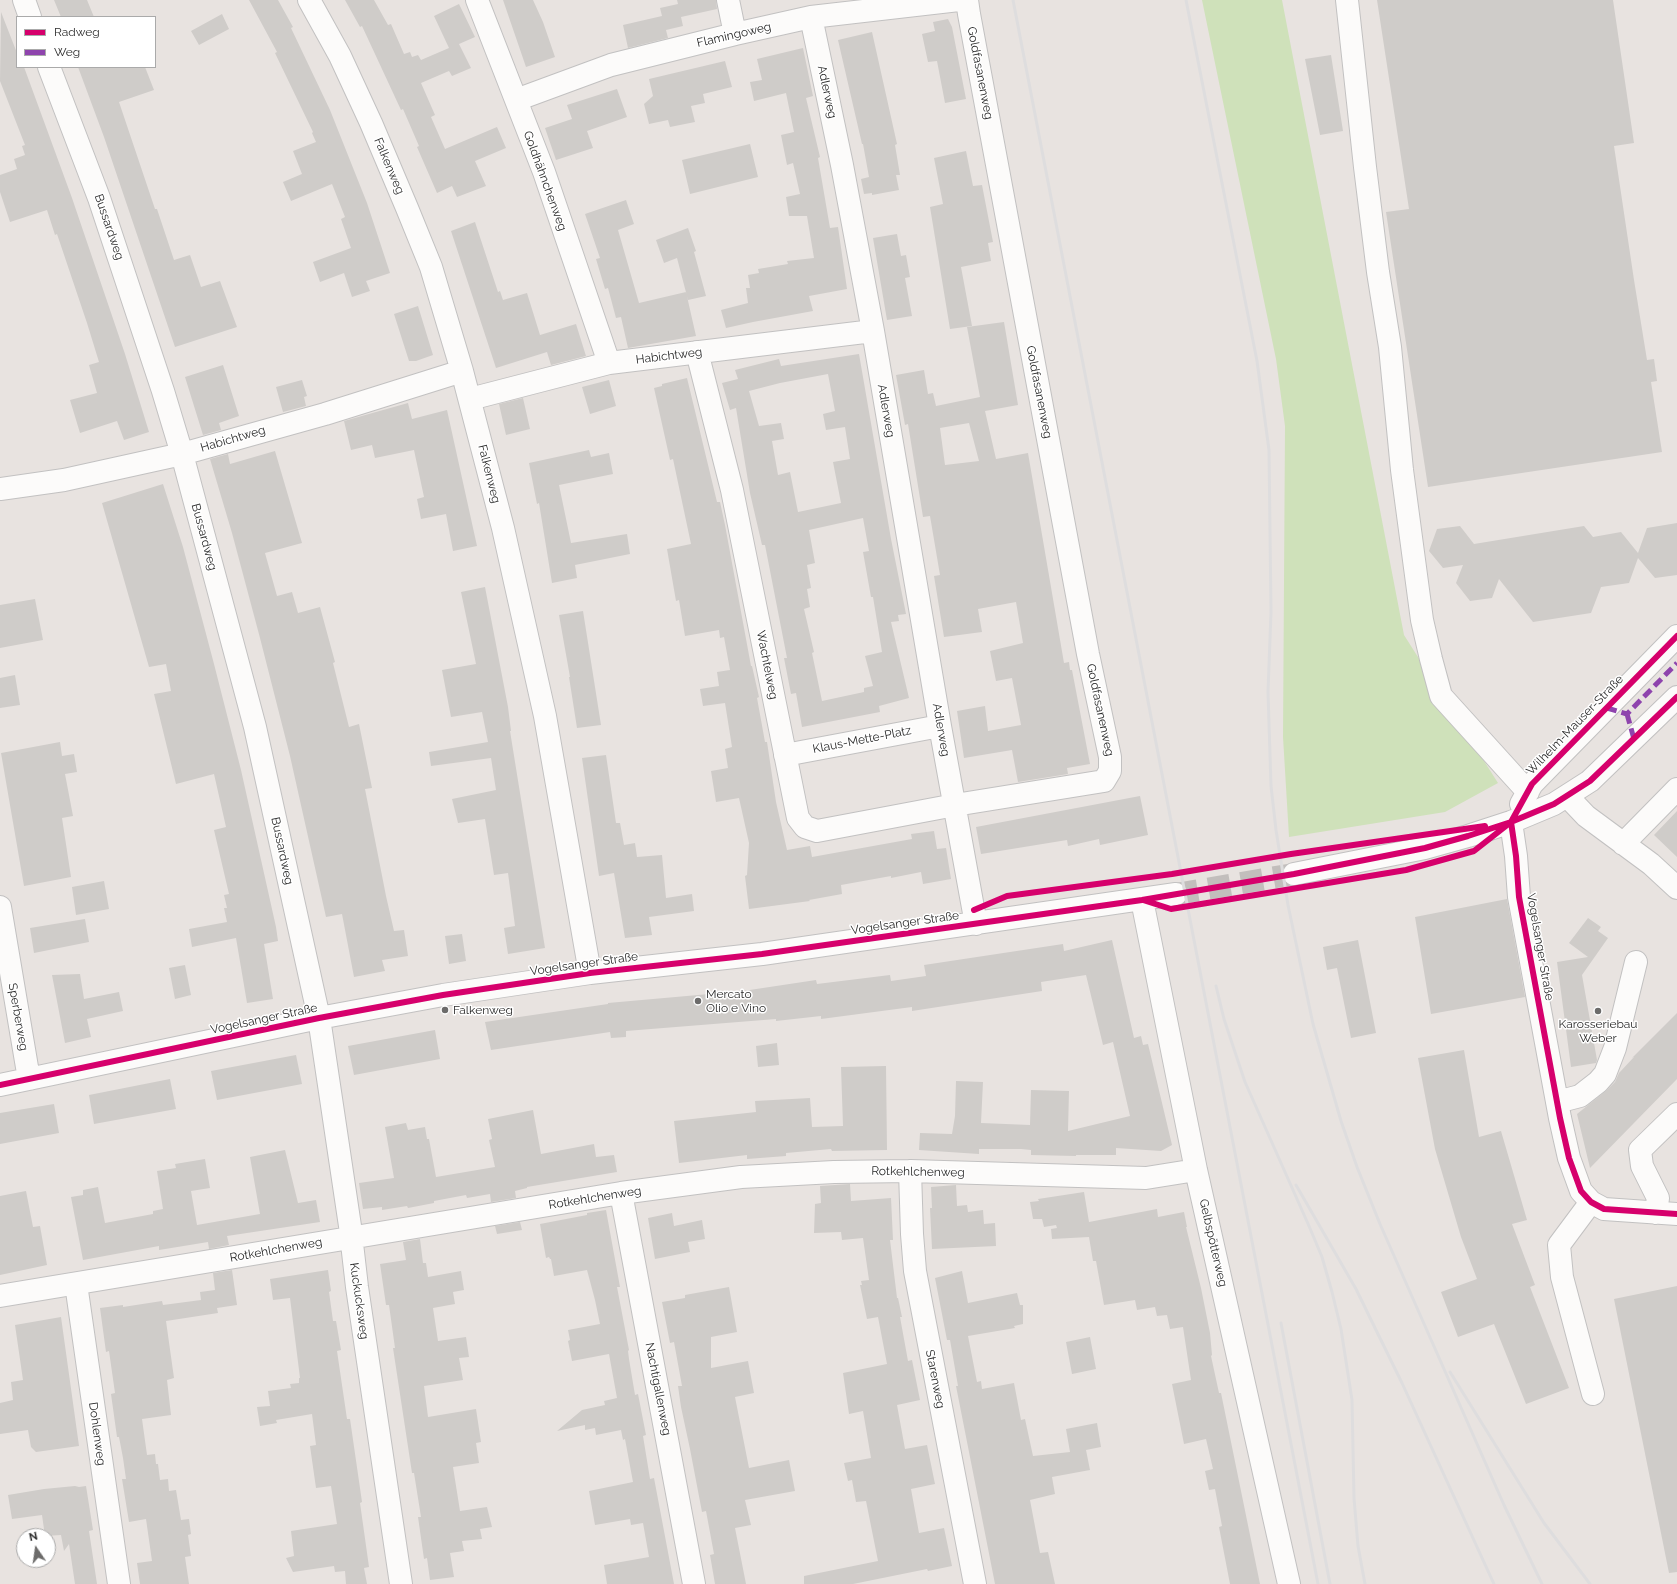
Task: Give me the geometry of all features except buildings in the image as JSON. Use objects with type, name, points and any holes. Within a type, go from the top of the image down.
[{"type":"street","points":[[24,0],[30,16]]},
{"type":"street","name":"Falkenweg","points":[[309,0],[340,56],[371,123],[407,208],[431,267],[462,371],[503,528],[545,716],[590,973]]},
{"type":"street","name":"Goldhähnchenweg","points":[[477,0],[544,172],[609,363]]},
{"type":"street","points":[[728,0],[735,34]]},
{"type":"street","name":"Flamingoweg","points":[[516,100],[611,65],[735,34],[811,17],[959,0]]},
{"type":"street","name":"Goldfasanenweg","points":[[954,806],[1104,782],[1110,771],[1110,757],[1088,654],[967,0]]},
{"type":"street","points":[[1347,0],[1366,174],[1378,272],[1390,347],[1402,470],[1422,620],[1440,696],[1528,792]]},
{"type":"street","name":"Adlerweg","points":[[811,17],[842,165],[976,924]]},
{"type":"street","name":"Bussardweg","points":[[49,68],[99,198],[137,310],[182,454],[255,727],[319,1018]]},
{"type":"street","name":"Habichtweg","points":[[470,399],[609,363],[872,331]]},
{"type":"street","name":"Wachtelweg","points":[[697,352],[732,490],[798,818],[805,827],[817,831],[954,806]]},
{"type":"street","name":"Habichtweg","points":[[0,489],[64,480],[182,454],[325,414],[462,371]]},
{"type":"street","name":"Wilhelm-Mauser-Straße","points":[[1511,822],[1532,784],[1677,636]]},
{"type":"street","points":[[1294,874],[1425,848],[1511,822],[1554,804],[1590,781],[1677,698]]},
{"type":"street","name":"Klaus-Mette-Platz","points":[[785,755],[940,726]]},
{"type":"street","points":[[1623,844],[1677,789]]},
{"type":"street","points":[[1567,796],[1586,816],[1651,864],[1677,888]]},
{"type":"street","name":"Vogelsanger Straße","points":[[1511,822],[1516,856],[1519,897],[1557,1102],[1569,1158],[1581,1191],[1591,1202]]},
{"type":"street","name":"Vogelsanger Straße","points":[[0,1084],[319,1018],[443,996],[590,973],[762,954],[1176,894]]},
{"type":"street","name":"Gelbspötterweg","points":[[1142,900],[1196,1170],[1290,1584]]},
{"type":"street","name":"Sperberweg","points":[[0,908],[29,1079]]},
{"type":"street","points":[[1557,1102],[1580,1096],[1598,1082],[1605,1074],[1615,1048],[1636,962]]},
{"type":"street","name":"Kuckucksweg","points":[[319,1018],[401,1584]]},
{"type":"street","points":[[1666,1213],[1642,1166],[1640,1150],[1677,1114]]},
{"type":"street","name":"Rotkehlchenweg","points":[[0,1296],[621,1193],[740,1177],[834,1172],[910,1172],[1146,1178],[1196,1170]]},
{"type":"street","name":"Starenweg","points":[[910,1172],[915,1271],[975,1584]]},
{"type":"street","name":"Nachtigallenweg","points":[[621,1193],[694,1584]]},
{"type":"street","points":[[1593,1394],[1562,1277],[1559,1245],[1591,1202],[1604,1209],[1666,1213]]},
{"type":"street","name":"Dohlenweg","points":[[76,1284],[119,1584]]},
{"type":"green space","points":[[1202,0],[1282,0],[1404,635],[1498,783],[1445,812],[1289,837],[1283,737],[1285,426],[1276,359]]},
{"type":"tunnel","points":[[1176,894],[1294,874]]},
{"type":"railway","points":[[1013,0],[1318,1584]]},
{"type":"railway","points":[[1186,0],[1257,361],[1269,450],[1271,612],[1268,692],[1271,786],[1276,830],[1288,905],[1313,1024],[1341,1121],[1357,1167],[1380,1224],[1504,1505],[1542,1584]]},
{"type":"railway","points":[[1216,986],[1224,1019],[1245,1082],[1322,1257],[1332,1292],[1341,1329],[1352,1400],[1354,1498],[1358,1546],[1365,1584]]},
{"type":"railway","points":[[1296,1185],[1356,1289],[1402,1383],[1494,1584]]},
{"type":"railway","points":[[1281,1323],[1330,1584]]},
{"type":"railway","points":[[1450,1372],[1544,1523],[1590,1584]]},
{"type":"marked path","points":[[1607,708],[1627,714],[1677,663]]},
{"type":"marked path","points":[[1627,714],[1634,739]]},
{"type":"cycle path","points":[[1143,900],[1171,909],[1406,870],[1474,851],[1511,822],[1532,784],[1677,636]]},
{"type":"cycle path","points":[[0,1085],[319,1018],[443,995],[590,973],[762,954],[1142,900],[1294,874],[1425,848],[1511,822],[1554,804],[1590,781],[1677,697]]},
{"type":"cycle path","points":[[1511,822],[1516,856],[1519,897],[1560,1118],[1569,1158],[1581,1191],[1591,1202],[1604,1209],[1677,1214]]},
{"type":"cycle path","points":[[974,910],[1007,896],[1172,874],[1291,854],[1485,826]]},
{"type":"place","name":"Mercato Olio e Vino","points":[[698,1001]]},
{"type":"place","name":"Falkenweg","points":[[445,1010]]},
{"type":"place","name":"Karosseriebau Weber","points":[[1598,1011]]}]
